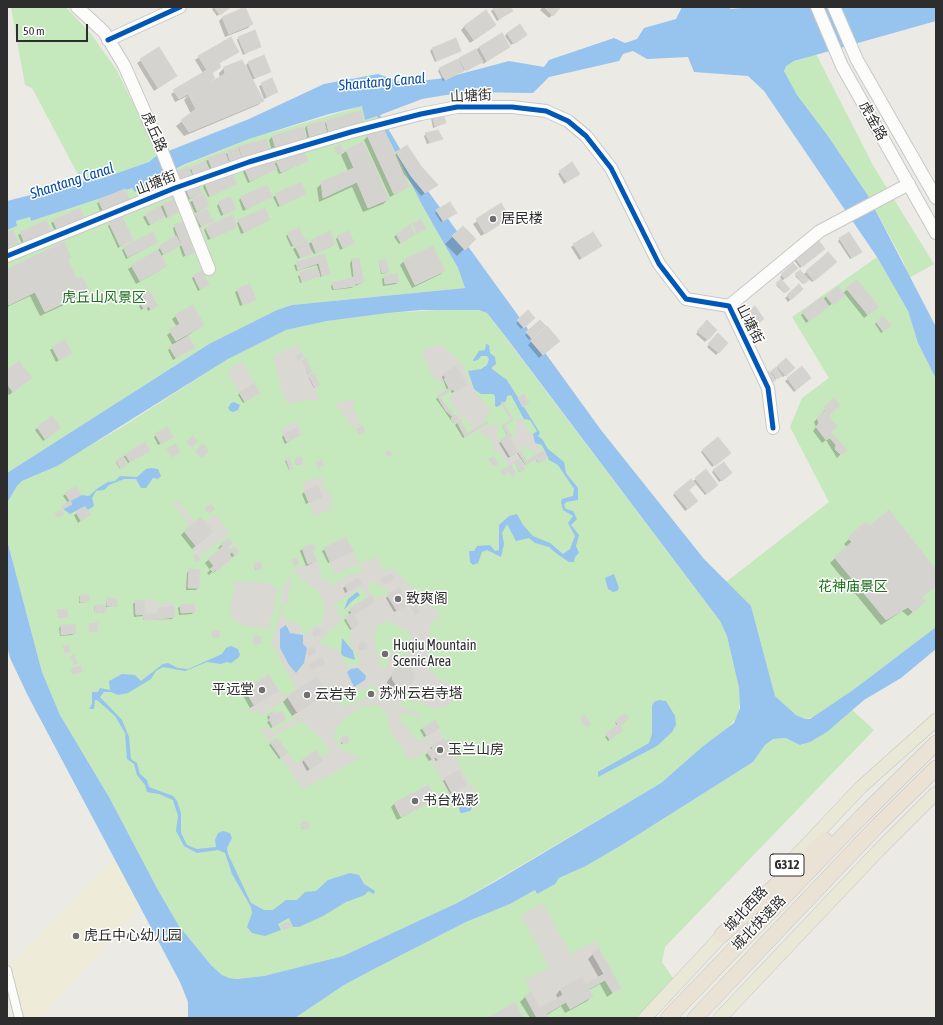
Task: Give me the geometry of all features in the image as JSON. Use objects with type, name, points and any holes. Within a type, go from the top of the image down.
[{"type":"highway","name":"城北快速路","points":[[668,1018],[936,743]]},
{"type":"highway","points":[[722,935],[794,871],[875,793],[922,756]]},
{"type":"highway","name":"城北快速路","points":[[694,1018],[878,825],[936,768]]},
{"type":"main road","name":"城北西路","points":[[645,1018],[860,788],[936,720]]},
{"type":"main road","points":[[720,1018],[872,856],[936,794]]},
{"type":"street","name":"虎丘路","points":[[77,7],[104,32],[124,65],[162,151],[175,188],[186,210],[209,269]]},
{"type":"street","points":[[108,40],[180,7]]},
{"type":"street","name":"虎金路","points":[[817,7],[842,66],[936,233]]},
{"type":"street","name":"虎金路","points":[[834,7],[857,60],[936,198]]},
{"type":"street","name":"山塘街","points":[[7,256],[175,188],[248,162],[351,132],[457,107],[512,107],[546,111],[568,121],[586,136],[611,168],[659,264],[686,299],[729,306],[768,388],[773,428]]},
{"type":"street","points":[[729,306],[820,230],[909,184]]},
{"type":"street","points":[[7,970],[19,1018]]},
{"type":"shaded area","points":[[299,344],[302,354],[306,359],[302,361],[320,399],[289,403],[285,401],[273,356]]},
{"type":"shaded area","points":[[441,344],[461,362],[473,389],[491,411],[481,424],[474,429],[465,418],[460,420],[457,415],[460,412],[454,407],[450,400],[450,397],[453,394],[467,384],[456,366],[443,374],[446,378],[443,382],[440,382],[434,378],[423,357],[423,350]]},
{"type":"shaded area","points":[[242,361],[254,383],[239,392],[227,371]]},
{"type":"shaded area","points":[[356,399],[353,403],[353,408],[360,424],[353,428],[335,403]]},
{"type":"shaded area","points":[[517,418],[522,419],[528,431],[533,434],[541,452],[537,454],[526,447],[520,447],[520,451],[518,452],[510,439],[515,435]]},
{"type":"shaded area","points":[[296,421],[303,434],[300,435],[296,428],[283,434],[280,429]]},
{"type":"shaded area","points":[[496,424],[498,426],[496,435],[510,456],[518,452],[521,458],[508,467],[501,454],[494,450],[492,440],[483,435],[481,428]]},
{"type":"shaded area","points":[[317,477],[319,480],[324,477],[325,481],[322,483],[325,491],[329,490],[333,502],[330,503],[333,509],[314,516],[302,483]]},
{"type":"shaded area","points":[[177,500],[195,522],[190,526],[173,504]]},
{"type":"shaded area","points":[[215,514],[230,532],[199,557],[192,549],[213,532],[205,522]]},
{"type":"shaded area","points":[[353,551],[360,563],[377,557],[384,571],[391,567],[442,616],[431,622],[428,667],[439,679],[455,685],[460,691],[449,705],[441,708],[433,708],[407,698],[401,701],[405,708],[421,714],[420,718],[405,713],[400,716],[400,719],[417,740],[422,741],[438,729],[444,739],[431,745],[433,748],[410,761],[391,732],[387,715],[383,709],[376,705],[361,707],[349,715],[336,727],[334,739],[344,751],[360,758],[303,789],[281,758],[288,753],[296,763],[303,759],[310,769],[323,761],[321,758],[328,754],[327,752],[330,750],[328,747],[326,748],[321,738],[301,721],[267,740],[261,730],[268,726],[272,732],[296,717],[285,700],[261,715],[258,710],[251,713],[248,709],[280,690],[285,698],[287,696],[297,712],[327,693],[317,678],[297,690],[272,643],[282,604],[282,589],[290,576],[297,568],[317,561],[322,572],[319,574],[323,582],[329,579],[332,586],[353,572],[355,575],[363,570],[359,563],[335,574],[330,562]],"holes":[[[296,573],[304,581],[316,589],[324,602],[325,610],[322,625],[315,626],[306,634],[303,634],[299,624],[288,621],[283,616],[283,605],[286,603],[289,604],[288,597],[292,574]],[[391,574],[394,579],[384,584],[382,579]],[[358,578],[361,584],[348,591],[345,585]],[[371,582],[375,582],[380,587],[387,589],[387,593],[384,596],[376,597],[370,593],[368,589]],[[360,588],[368,598],[371,596],[375,602],[354,615],[359,625],[352,629],[349,642],[362,663],[348,667],[338,649],[335,650],[333,647],[329,649],[328,646],[318,642],[328,634],[330,629],[337,626],[341,619],[334,605]],[[400,588],[409,603],[397,611],[387,595]],[[414,601],[420,612],[415,614],[410,604]],[[385,622],[393,623],[409,633],[411,636],[412,648],[408,654],[400,656],[389,651],[386,652],[388,663],[386,667],[383,668],[380,665],[374,639],[378,625]],[[286,625],[290,633],[303,635],[303,644],[307,648],[304,663],[298,672],[292,669],[280,648],[280,629]],[[322,657],[325,663],[312,670],[309,664]],[[405,665],[414,671],[414,678],[411,685],[404,688],[394,683],[392,676],[394,669]],[[354,668],[364,673],[362,682],[356,687],[347,672]],[[331,686],[349,691],[363,690],[371,686],[378,688],[377,691],[356,703],[340,706],[328,691],[327,687]]]},
{"type":"shaded area","points":[[235,581],[270,583],[278,589],[269,629],[241,625],[233,619],[230,610]]},
{"type":"shaded area","points":[[156,599],[157,604],[174,602],[174,606],[160,608],[160,613],[145,614],[144,600]]},
{"type":"shaded area","points":[[452,752],[475,792],[455,803],[430,760],[436,757],[438,759]]},
{"type":"shaded area","name":"虎丘中心幼儿园","points":[[115,857],[141,906],[41,1018],[24,1018],[8,966]]},
{"type":"shaded area","points":[[542,903],[571,954],[595,941],[599,949],[593,954],[604,974],[586,984],[582,977],[560,989],[563,995],[540,1008],[525,980],[549,967],[521,915]]},
{"type":"green space","points":[[11,7],[66,7],[91,34],[116,69],[142,121],[156,156],[149,162],[97,180],[82,182],[32,88],[25,85]]},
{"type":"green space","points":[[816,54],[874,167],[934,264],[909,278],[903,261],[867,194],[828,136],[797,95],[785,74],[784,68],[787,64]]},
{"type":"green space","name":"虎丘山风景区","points":[[362,106],[377,115],[422,205],[458,268],[465,288],[292,305],[277,310],[209,344],[7,473],[7,230],[17,226],[16,221],[30,217],[31,221],[133,188],[135,192],[149,186],[148,183],[175,169],[249,139]]},
{"type":"green space","name":"花神庙景区","points":[[877,257],[908,311],[918,343],[936,379],[936,627],[853,690],[814,717],[805,719],[796,715],[775,696],[751,606],[726,582],[829,502],[790,427],[802,398],[829,378],[792,317]]},
{"type":"green space","name":"Huqiu Mountain Scenic Area","points":[[454,309],[479,310],[487,313],[720,621],[727,636],[739,688],[740,701],[738,716],[727,729],[702,747],[661,783],[457,903],[343,956],[264,976],[237,979],[229,978],[222,975],[211,965],[179,926],[158,890],[109,797],[60,715],[42,672],[7,540],[7,503],[17,486],[22,481],[46,471],[122,427],[228,359],[286,330],[327,321],[388,313]]},
{"type":"green space","points":[[852,710],[874,730],[665,947],[662,962],[675,981],[639,1018],[295,1018],[344,985],[376,968],[466,922],[510,904],[535,890],[537,894],[559,878],[586,866],[753,762],[765,745],[772,739],[786,738],[802,745],[827,732]]},
{"type":"water","name":"Shantang Canal","points":[[682,7],[728,7],[731,9],[752,7],[936,7],[936,21],[794,61],[786,66],[784,71],[797,95],[828,136],[867,194],[936,327],[936,379],[918,343],[908,311],[877,257],[764,91],[748,76],[694,72],[688,57],[647,59],[633,51],[623,54],[619,61],[549,77],[533,93],[464,92],[422,99],[380,115],[412,169],[601,430],[704,559],[751,606],[775,696],[796,715],[805,719],[810,719],[853,690],[936,627],[936,649],[901,678],[864,700],[827,732],[810,742],[800,745],[786,738],[773,739],[765,745],[753,762],[586,866],[559,878],[555,884],[537,894],[535,890],[510,904],[466,922],[376,968],[344,985],[295,1018],[188,1018],[188,1002],[180,982],[28,696],[10,658],[7,646],[7,540],[42,672],[60,715],[109,797],[158,890],[179,926],[211,965],[222,975],[229,978],[237,979],[264,976],[343,956],[457,903],[493,883],[661,783],[702,747],[734,723],[740,708],[739,688],[727,636],[720,621],[505,336],[487,313],[479,310],[421,310],[388,313],[327,321],[286,330],[228,359],[57,466],[22,481],[17,486],[7,503],[7,473],[209,344],[277,310],[292,305],[465,288],[458,268],[422,205],[377,116],[365,120],[362,106],[329,114],[249,139],[183,165],[148,183],[150,186],[135,192],[132,188],[31,221],[30,217],[16,221],[17,226],[7,230],[7,201],[90,180],[97,180],[149,162],[156,156],[249,119],[324,84],[378,74],[403,83],[445,78],[509,61],[544,67],[549,60],[614,38],[625,43],[637,39],[644,28],[676,19]]},
{"type":"water","points":[[486,344],[489,345],[490,353],[495,357],[496,364],[492,367],[492,369],[507,380],[540,433],[538,436],[542,439],[548,449],[564,462],[566,473],[578,488],[578,500],[566,502],[564,505],[566,509],[573,511],[577,519],[571,525],[579,535],[576,546],[579,553],[575,557],[574,562],[569,562],[549,547],[535,543],[529,538],[516,541],[507,524],[502,533],[504,544],[501,557],[487,550],[482,552],[478,563],[473,565],[470,562],[469,551],[474,551],[477,546],[490,545],[495,551],[499,550],[499,525],[509,516],[517,514],[523,525],[533,536],[550,543],[563,554],[570,549],[575,536],[568,523],[573,516],[563,510],[561,502],[562,499],[573,496],[574,489],[558,465],[549,460],[542,445],[535,443],[533,434],[537,431],[530,420],[524,419],[511,395],[507,396],[506,401],[497,407],[495,406],[495,396],[493,394],[481,394],[474,389],[468,371],[481,369],[487,365],[489,359],[487,356],[481,356],[478,360],[473,361],[479,351],[485,350]]},
{"type":"water","points":[[234,402],[240,405],[238,410],[233,412],[228,408],[231,403]]},
{"type":"water","points":[[146,469],[158,469],[161,476],[158,479],[153,478],[146,488],[141,488],[136,479],[124,479],[109,485],[104,490],[96,491],[92,498],[94,506],[88,510],[85,506],[70,514],[63,509],[72,504],[70,501],[81,495],[89,496],[98,488],[108,482],[115,481],[120,476],[137,477]]},
{"type":"water","points":[[614,574],[619,588],[617,591],[613,592],[608,589],[605,578]]},
{"type":"water","points":[[357,592],[360,595],[344,610],[348,599]]},
{"type":"water","points":[[286,625],[290,633],[303,635],[303,644],[307,648],[304,663],[296,673],[289,665],[280,648],[280,629]]},
{"type":"water","points":[[342,638],[353,651],[355,660],[343,656],[341,653]]},
{"type":"water","points":[[231,646],[238,649],[240,655],[231,663],[227,662],[221,664],[207,662],[185,671],[163,667],[156,671],[151,679],[128,693],[118,695],[111,692],[104,692],[100,697],[122,720],[129,737],[131,759],[137,763],[140,774],[147,780],[149,787],[173,796],[177,801],[181,813],[181,833],[187,845],[197,849],[216,847],[215,840],[218,833],[223,831],[230,833],[232,838],[227,848],[228,854],[251,903],[264,910],[273,910],[286,900],[297,900],[305,892],[316,891],[328,880],[350,873],[359,875],[364,884],[375,891],[374,894],[368,891],[365,895],[346,902],[323,916],[299,927],[293,927],[289,918],[278,924],[281,930],[265,936],[252,933],[247,927],[252,913],[251,907],[232,874],[225,853],[218,850],[197,853],[184,846],[176,831],[178,816],[173,800],[159,794],[147,792],[145,785],[137,775],[134,764],[127,759],[125,733],[115,716],[97,700],[95,700],[94,709],[89,709],[92,704],[92,692],[98,692],[100,688],[110,690],[109,681],[122,674],[135,675],[141,681],[163,664],[168,663],[178,668],[188,669],[222,654],[226,648]]},
{"type":"water","points":[[358,668],[366,676],[365,680],[354,687],[347,672],[351,669]]},
{"type":"water","points":[[659,700],[666,701],[675,716],[676,725],[672,732],[657,746],[598,777],[598,772],[649,743],[652,734],[652,706],[654,702]]},
{"type":"water","points":[[472,800],[475,801],[470,811],[460,812],[459,808]]},
{"type":"building","points":[[214,7],[231,7],[220,15]]},
{"type":"building","points":[[245,7],[253,24],[229,34],[222,17]]},
{"type":"building","points":[[510,7],[513,11],[499,19],[493,8]]},
{"type":"building","points":[[544,7],[561,7],[553,16]]},
{"type":"building","points":[[486,10],[496,25],[474,40],[464,26]]},
{"type":"building","points":[[520,24],[527,35],[514,44],[507,33]]},
{"type":"building","points":[[255,30],[261,47],[245,53],[238,37]]},
{"type":"building","points":[[502,33],[510,47],[487,61],[479,47]]},
{"type":"building","points":[[231,37],[239,52],[219,63],[221,67],[212,73],[215,78],[179,99],[173,90],[207,70],[198,56]]},
{"type":"building","points":[[456,38],[461,51],[437,61],[432,48]]},
{"type":"building","points":[[159,47],[177,76],[158,88],[140,59]]},
{"type":"building","points":[[476,49],[483,62],[466,71],[459,58]]},
{"type":"building","points":[[264,55],[271,72],[255,78],[248,62]]},
{"type":"building","points":[[458,59],[464,71],[445,80],[439,68]]},
{"type":"building","points":[[242,60],[264,101],[189,132],[181,120],[196,109],[188,94],[225,74],[224,67]]},
{"type":"building","points":[[272,78],[278,92],[267,97],[261,83]]},
{"type":"building","points":[[361,111],[364,124],[347,128],[343,115]]},
{"type":"building","points":[[443,112],[446,123],[435,126],[432,115]]},
{"type":"building","points":[[344,116],[347,129],[329,134],[326,120]]},
{"type":"building","points":[[324,121],[327,134],[310,139],[307,125]]},
{"type":"building","points":[[303,127],[307,141],[276,149],[272,136]]},
{"type":"building","points":[[383,128],[409,187],[394,194],[367,135]]},
{"type":"building","points":[[438,130],[443,139],[430,143],[425,133]]},
{"type":"building","points":[[266,139],[270,153],[243,160],[239,146]]},
{"type":"building","points":[[363,142],[389,199],[368,208],[357,182],[323,198],[321,182],[354,168],[346,150]]},
{"type":"building","points":[[340,145],[344,151],[338,155],[334,148]]},
{"type":"building","points":[[407,145],[421,166],[438,185],[425,193],[411,176],[396,152]]},
{"type":"building","points":[[238,148],[242,160],[231,164],[227,151]]},
{"type":"building","points":[[302,148],[308,161],[281,172],[276,160]]},
{"type":"building","points":[[225,152],[230,166],[213,171],[208,158]]},
{"type":"building","points":[[271,157],[277,169],[250,181],[245,169]]},
{"type":"building","points":[[205,161],[210,173],[195,179],[191,167]]},
{"type":"building","name":"居民楼","points":[[572,162],[580,174],[567,182],[559,171]]},
{"type":"building","points":[[188,167],[192,175],[180,180],[176,172]]},
{"type":"building","points":[[231,172],[237,184],[210,196],[205,184]]},
{"type":"building","points":[[197,181],[202,193],[190,198],[185,186]]},
{"type":"building","points":[[301,182],[306,194],[280,206],[275,194]]},
{"type":"building","points":[[267,185],[272,197],[246,209],[240,197]]},
{"type":"building","points":[[125,189],[130,201],[104,212],[98,200]]},
{"type":"building","points":[[204,194],[209,206],[197,211],[192,199]]},
{"type":"building","points":[[230,197],[236,209],[224,215],[218,202]]},
{"type":"building","points":[[176,198],[181,211],[168,217],[163,204]]},
{"type":"building","points":[[450,202],[457,213],[443,221],[436,210]]},
{"type":"building","name":"居民楼","points":[[501,203],[510,218],[485,234],[476,219]]},
{"type":"building","points":[[160,206],[165,217],[150,224],[145,214]]},
{"type":"building","points":[[80,208],[85,220],[58,232],[53,220]]},
{"type":"building","points":[[265,208],[270,220],[244,232],[238,220]]},
{"type":"building","points":[[207,209],[213,221],[201,226],[195,214]]},
{"type":"building","points":[[232,215],[237,227],[211,239],[205,227]]},
{"type":"building","points":[[122,217],[133,240],[120,246],[109,223]]},
{"type":"building","points":[[46,220],[52,233],[25,244],[20,232]]},
{"type":"building","points":[[421,220],[426,229],[417,233],[412,224]]},
{"type":"building","points":[[183,222],[194,253],[186,256],[174,225]]},
{"type":"building","points":[[410,225],[415,234],[401,243],[396,234]]},
{"type":"building","name":"居民楼","points":[[463,226],[476,239],[465,250],[452,236]]},
{"type":"building","points":[[299,228],[305,240],[293,245],[287,233]]},
{"type":"building","points":[[13,230],[18,243],[7,247],[7,233]]},
{"type":"building","points":[[330,231],[335,244],[316,253],[311,240]]},
{"type":"building","points":[[349,231],[354,243],[343,248],[337,236]]},
{"type":"building","points":[[153,232],[158,242],[128,257],[123,247]]},
{"type":"building","name":"居民楼","points":[[593,232],[602,246],[582,258],[573,244]]},
{"type":"building","points":[[849,232],[862,252],[852,258],[839,238]]},
{"type":"building","points":[[176,236],[181,245],[164,255],[159,246]]},
{"type":"building","points":[[817,238],[825,249],[802,267],[794,256]]},
{"type":"building","points":[[307,240],[312,253],[301,258],[295,246]]},
{"type":"building","points":[[64,242],[71,258],[67,259],[77,279],[82,277],[89,291],[45,312],[35,292],[9,305],[7,301],[7,269]]},
{"type":"building","points":[[433,246],[445,271],[415,285],[403,260]]},
{"type":"building","points":[[158,250],[167,266],[140,281],[131,265]]},
{"type":"building","points":[[828,252],[837,262],[814,281],[806,271]]},
{"type":"building","points":[[324,254],[330,274],[322,276],[319,263],[298,270],[296,262]]},
{"type":"building","points":[[359,258],[364,282],[355,284],[355,286],[334,289],[332,283],[354,277],[352,259]]},
{"type":"building","points":[[386,259],[389,272],[382,273],[379,261]]},
{"type":"building","points":[[793,263],[798,268],[785,279],[781,274]]},
{"type":"building","points":[[317,267],[320,276],[302,282],[299,273]]},
{"type":"building","points":[[800,270],[809,280],[804,284],[795,274]]},
{"type":"building","points":[[202,271],[209,285],[200,289],[193,275]]},
{"type":"building","points":[[397,274],[399,282],[385,284],[384,276]]},
{"type":"building","points":[[781,279],[790,289],[785,293],[776,283]]},
{"type":"building","points":[[857,280],[879,307],[868,315],[846,288]]},
{"type":"building","points":[[250,284],[256,300],[243,305],[237,289]]},
{"type":"building","points":[[799,284],[803,289],[791,300],[787,295]]},
{"type":"building","points":[[838,286],[845,295],[833,305],[826,296]]},
{"type":"building","points":[[149,291],[158,306],[151,310],[149,306],[144,309],[140,303],[146,300],[143,295]]},
{"type":"building","points":[[822,297],[829,306],[809,321],[802,312]]},
{"type":"building","points":[[193,305],[204,325],[176,341],[169,330],[180,324],[175,315]]},
{"type":"building","points":[[755,306],[764,319],[748,331],[738,319]]},
{"type":"building","points":[[528,310],[535,318],[524,328],[517,320]]},
{"type":"building","points":[[883,316],[891,326],[883,331],[876,322]]},
{"type":"building","points":[[540,320],[546,326],[532,339],[526,332]]},
{"type":"building","points":[[707,320],[717,330],[708,340],[697,331]]},
{"type":"building","points":[[547,326],[560,341],[543,355],[531,341]]},
{"type":"building","points":[[718,333],[728,343],[719,353],[708,344]]},
{"type":"building","points":[[188,336],[195,348],[176,358],[169,347]]},
{"type":"building","points":[[65,340],[72,353],[59,360],[52,347]]},
{"type":"building","points":[[302,353],[303,357],[298,360],[296,356]]},
{"type":"building","points":[[786,358],[795,368],[786,376],[777,366]]},
{"type":"building","points":[[306,359],[312,372],[309,374],[302,361]]},
{"type":"building","points":[[19,361],[32,378],[13,392],[7,384],[7,370]]},
{"type":"building","points":[[456,366],[467,384],[455,392],[443,374]]},
{"type":"building","points":[[802,366],[811,378],[796,390],[787,378]]},
{"type":"building","points":[[776,367],[782,376],[777,379],[771,371]]},
{"type":"building","points":[[769,371],[776,380],[771,383],[765,375]]},
{"type":"building","points":[[314,373],[320,385],[315,388],[309,376]]},
{"type":"building","points":[[446,378],[453,389],[441,397],[448,409],[451,410],[454,416],[453,417],[446,411],[437,396],[449,388],[444,379]]},
{"type":"building","points":[[254,383],[260,393],[245,402],[239,392]]},
{"type":"building","points":[[524,394],[529,403],[523,407],[518,398]]},
{"type":"building","points":[[834,398],[840,405],[830,414],[830,418],[837,426],[831,432],[847,450],[841,455],[835,449],[836,445],[830,438],[826,440],[816,427],[819,423],[817,418],[826,410],[824,407]]},
{"type":"building","points":[[503,402],[513,420],[505,425],[512,437],[510,439],[502,425],[511,420],[501,403]]},
{"type":"building","points":[[455,415],[458,416],[458,422],[455,423],[452,422],[451,419],[452,416]]},
{"type":"building","points":[[52,416],[61,428],[45,439],[37,427]]},
{"type":"building","points":[[460,420],[467,433],[487,421],[488,423],[465,437],[457,422]]},
{"type":"building","points":[[362,426],[365,431],[359,434],[356,429]]},
{"type":"building","points":[[167,427],[173,437],[161,444],[155,434]]},
{"type":"building","points":[[296,428],[300,435],[287,442],[283,434]]},
{"type":"building","points":[[508,435],[518,452],[510,456],[500,440]]},
{"type":"building","points":[[193,436],[198,441],[192,447],[186,442]]},
{"type":"building","points":[[718,437],[731,453],[715,466],[702,450]]},
{"type":"building","points":[[145,442],[150,451],[130,462],[125,454]]},
{"type":"building","points":[[175,444],[180,452],[172,457],[167,449]]},
{"type":"building","points":[[202,444],[209,450],[202,458],[195,452]]},
{"type":"building","points":[[388,450],[392,454],[389,457],[385,453]]},
{"type":"building","points":[[520,451],[527,461],[534,456],[536,459],[526,465],[518,452]]},
{"type":"building","points":[[543,451],[548,457],[539,463],[534,456]]},
{"type":"building","points":[[123,456],[127,465],[121,469],[116,460]]},
{"type":"building","points":[[494,456],[498,464],[493,466],[489,459]]},
{"type":"building","points":[[297,457],[301,457],[303,461],[301,465],[297,465],[295,463],[295,459]]},
{"type":"building","points":[[289,458],[293,469],[290,470],[286,459]]},
{"type":"building","points":[[519,459],[525,469],[520,472],[514,462]]},
{"type":"building","points":[[321,460],[324,465],[318,468],[316,463]]},
{"type":"building","points":[[724,462],[732,473],[722,481],[713,470]]},
{"type":"building","points":[[511,465],[516,474],[513,477],[509,471],[503,475],[500,471]]},
{"type":"building","points":[[706,469],[718,485],[707,494],[695,478]]},
{"type":"building","points":[[691,479],[696,484],[689,490],[698,501],[688,509],[674,493]]},
{"type":"building","points":[[318,485],[322,497],[309,503],[304,491]]},
{"type":"building","points":[[76,486],[81,495],[70,501],[65,493]]},
{"type":"building","points":[[70,501],[72,504],[63,509],[61,506]]},
{"type":"building","points":[[211,504],[215,509],[209,513],[205,508]]},
{"type":"building","points":[[85,507],[90,515],[81,521],[76,512]]},
{"type":"building","points":[[61,510],[64,514],[58,518],[55,514]]},
{"type":"building","points":[[889,510],[936,570],[936,586],[922,597],[926,601],[913,612],[908,607],[886,620],[834,557],[852,542],[848,538],[865,522],[870,526]]},
{"type":"building","points":[[201,517],[213,532],[196,546],[184,531]]},
{"type":"building","points":[[346,537],[353,551],[330,562],[324,548]]},
{"type":"building","points":[[228,538],[233,543],[229,547],[231,549],[235,546],[239,552],[235,556],[232,552],[229,554],[232,558],[217,571],[216,569],[213,572],[210,569],[214,566],[208,559],[223,546],[221,544]]},
{"type":"building","points":[[313,544],[315,549],[312,550],[317,561],[308,564],[302,548]]},
{"type":"building","points":[[196,554],[200,559],[197,562],[193,557]]},
{"type":"building","points":[[297,558],[298,564],[294,566],[292,560]]},
{"type":"building","points":[[256,562],[260,562],[262,566],[260,570],[256,570],[254,568],[254,564]]},
{"type":"building","points":[[189,569],[200,570],[199,588],[188,588]]},
{"type":"building","points":[[392,574],[394,579],[384,584],[381,579]]},
{"type":"building","points":[[358,578],[362,584],[348,592],[345,585]]},
{"type":"building","name":"致爽阁","points":[[400,587],[409,604],[397,611],[387,595]]},
{"type":"building","points":[[80,595],[89,595],[89,602],[80,602]]},
{"type":"building","points":[[371,596],[375,602],[354,615],[359,625],[352,629],[345,617],[352,613],[349,609]]},
{"type":"building","points":[[107,598],[117,599],[117,607],[107,606]]},
{"type":"building","points":[[144,600],[145,614],[136,615],[135,601]]},
{"type":"building","points":[[415,601],[420,612],[415,615],[409,604]]},
{"type":"building","points":[[195,604],[195,612],[181,613],[180,605]]},
{"type":"building","points":[[95,605],[105,605],[106,612],[95,613]]},
{"type":"building","points":[[174,606],[175,617],[160,619],[159,608]]},
{"type":"building","points":[[67,609],[68,617],[58,618],[57,610]]},
{"type":"building","points":[[160,613],[160,619],[144,620],[143,614]]},
{"type":"building","points":[[97,623],[98,631],[89,632],[89,624]]},
{"type":"building","points":[[75,624],[76,633],[61,635],[61,625]]},
{"type":"building","points":[[315,628],[319,628],[321,632],[319,636],[315,636],[313,634],[313,630]]},
{"type":"building","points":[[214,630],[218,630],[220,634],[218,638],[214,638],[212,636],[212,632]]},
{"type":"building","points":[[255,636],[259,636],[261,640],[259,644],[255,644],[253,642],[253,638]]},
{"type":"building","points":[[361,642],[365,642],[367,646],[365,650],[361,650],[359,648],[359,644]]},
{"type":"building","points":[[69,645],[70,652],[65,653],[63,646]]},
{"type":"building","points":[[310,647],[314,647],[316,651],[314,655],[310,655],[308,653],[308,649]]},
{"type":"building","points":[[74,655],[77,664],[74,665],[71,656]]},
{"type":"building","points":[[322,657],[325,663],[312,670],[309,664]]},
{"type":"building","points":[[399,665],[407,665],[414,672],[414,680],[407,687],[399,687],[392,680],[392,672]]},
{"type":"building","points":[[81,666],[82,672],[72,674],[71,668]]},
{"type":"building","name":"平远堂","points":[[269,675],[279,691],[254,705],[245,690]]},
{"type":"building","name":"云岩寺","points":[[317,677],[327,693],[297,712],[287,696]]},
{"type":"building","points":[[274,711],[276,714],[281,711],[286,719],[273,727],[269,719],[271,718],[268,714]]},
{"type":"building","points":[[625,713],[629,718],[620,726],[615,721]]},
{"type":"building","points":[[585,715],[591,724],[586,727],[580,718]]},
{"type":"building","points":[[435,720],[440,728],[427,736],[422,728]]},
{"type":"building","points":[[618,724],[623,730],[610,740],[606,734]]},
{"type":"building","points":[[343,736],[347,736],[349,740],[347,744],[343,744],[341,742],[341,738]]},
{"type":"building","points":[[277,738],[288,753],[281,758],[270,742]]},
{"type":"building","name":"玉兰山房","points":[[444,739],[445,741],[449,739],[454,747],[450,749],[452,752],[438,760],[436,757],[432,759],[427,752],[433,748],[431,746]]},
{"type":"building","points":[[316,750],[323,761],[310,769],[303,759]]},
{"type":"building","points":[[459,770],[466,785],[452,793],[444,778]]},
{"type":"building","name":"书台松影","points":[[428,785],[435,799],[401,817],[394,803]]},
{"type":"building","points":[[303,821],[307,821],[309,825],[307,829],[303,829],[301,827],[301,823]]},
{"type":"building","points":[[289,922],[291,927],[283,930],[281,925]]},
{"type":"building","points":[[599,949],[621,988],[613,993],[605,980],[589,989],[593,996],[570,1009],[566,1002],[546,1014],[548,1018],[537,1018],[525,996],[531,992],[540,1008],[563,995],[560,989],[582,977],[586,984],[604,974],[592,953]]},
{"type":"building","points":[[515,1003],[523,1018],[487,1018]]},
{"type":"cycle path","points":[[108,40],[180,7]]},
{"type":"cycle path","points":[[7,256],[175,188],[249,162],[351,132],[421,114],[457,107],[512,107],[546,111],[568,121],[586,136],[611,168],[659,264],[686,299],[729,306],[768,388],[773,428]]},
{"type":"place","name":"居民楼","points":[[493,219]]},
{"type":"place","name":"致爽阁","points":[[398,599]]},
{"type":"place","name":"Huqiu Mountain Scenic Area","points":[[385,654]]},
{"type":"place","name":"平远堂","points":[[262,690]]},
{"type":"place","name":"苏州云岩寺塔","points":[[371,694]]},
{"type":"place","name":"云岩寺","points":[[307,695]]},
{"type":"place","name":"玉兰山房","points":[[440,750]]},
{"type":"place","name":"书台松影","points":[[415,801]]},
{"type":"place","name":"虎丘中心幼儿园","points":[[76,936]]}]
